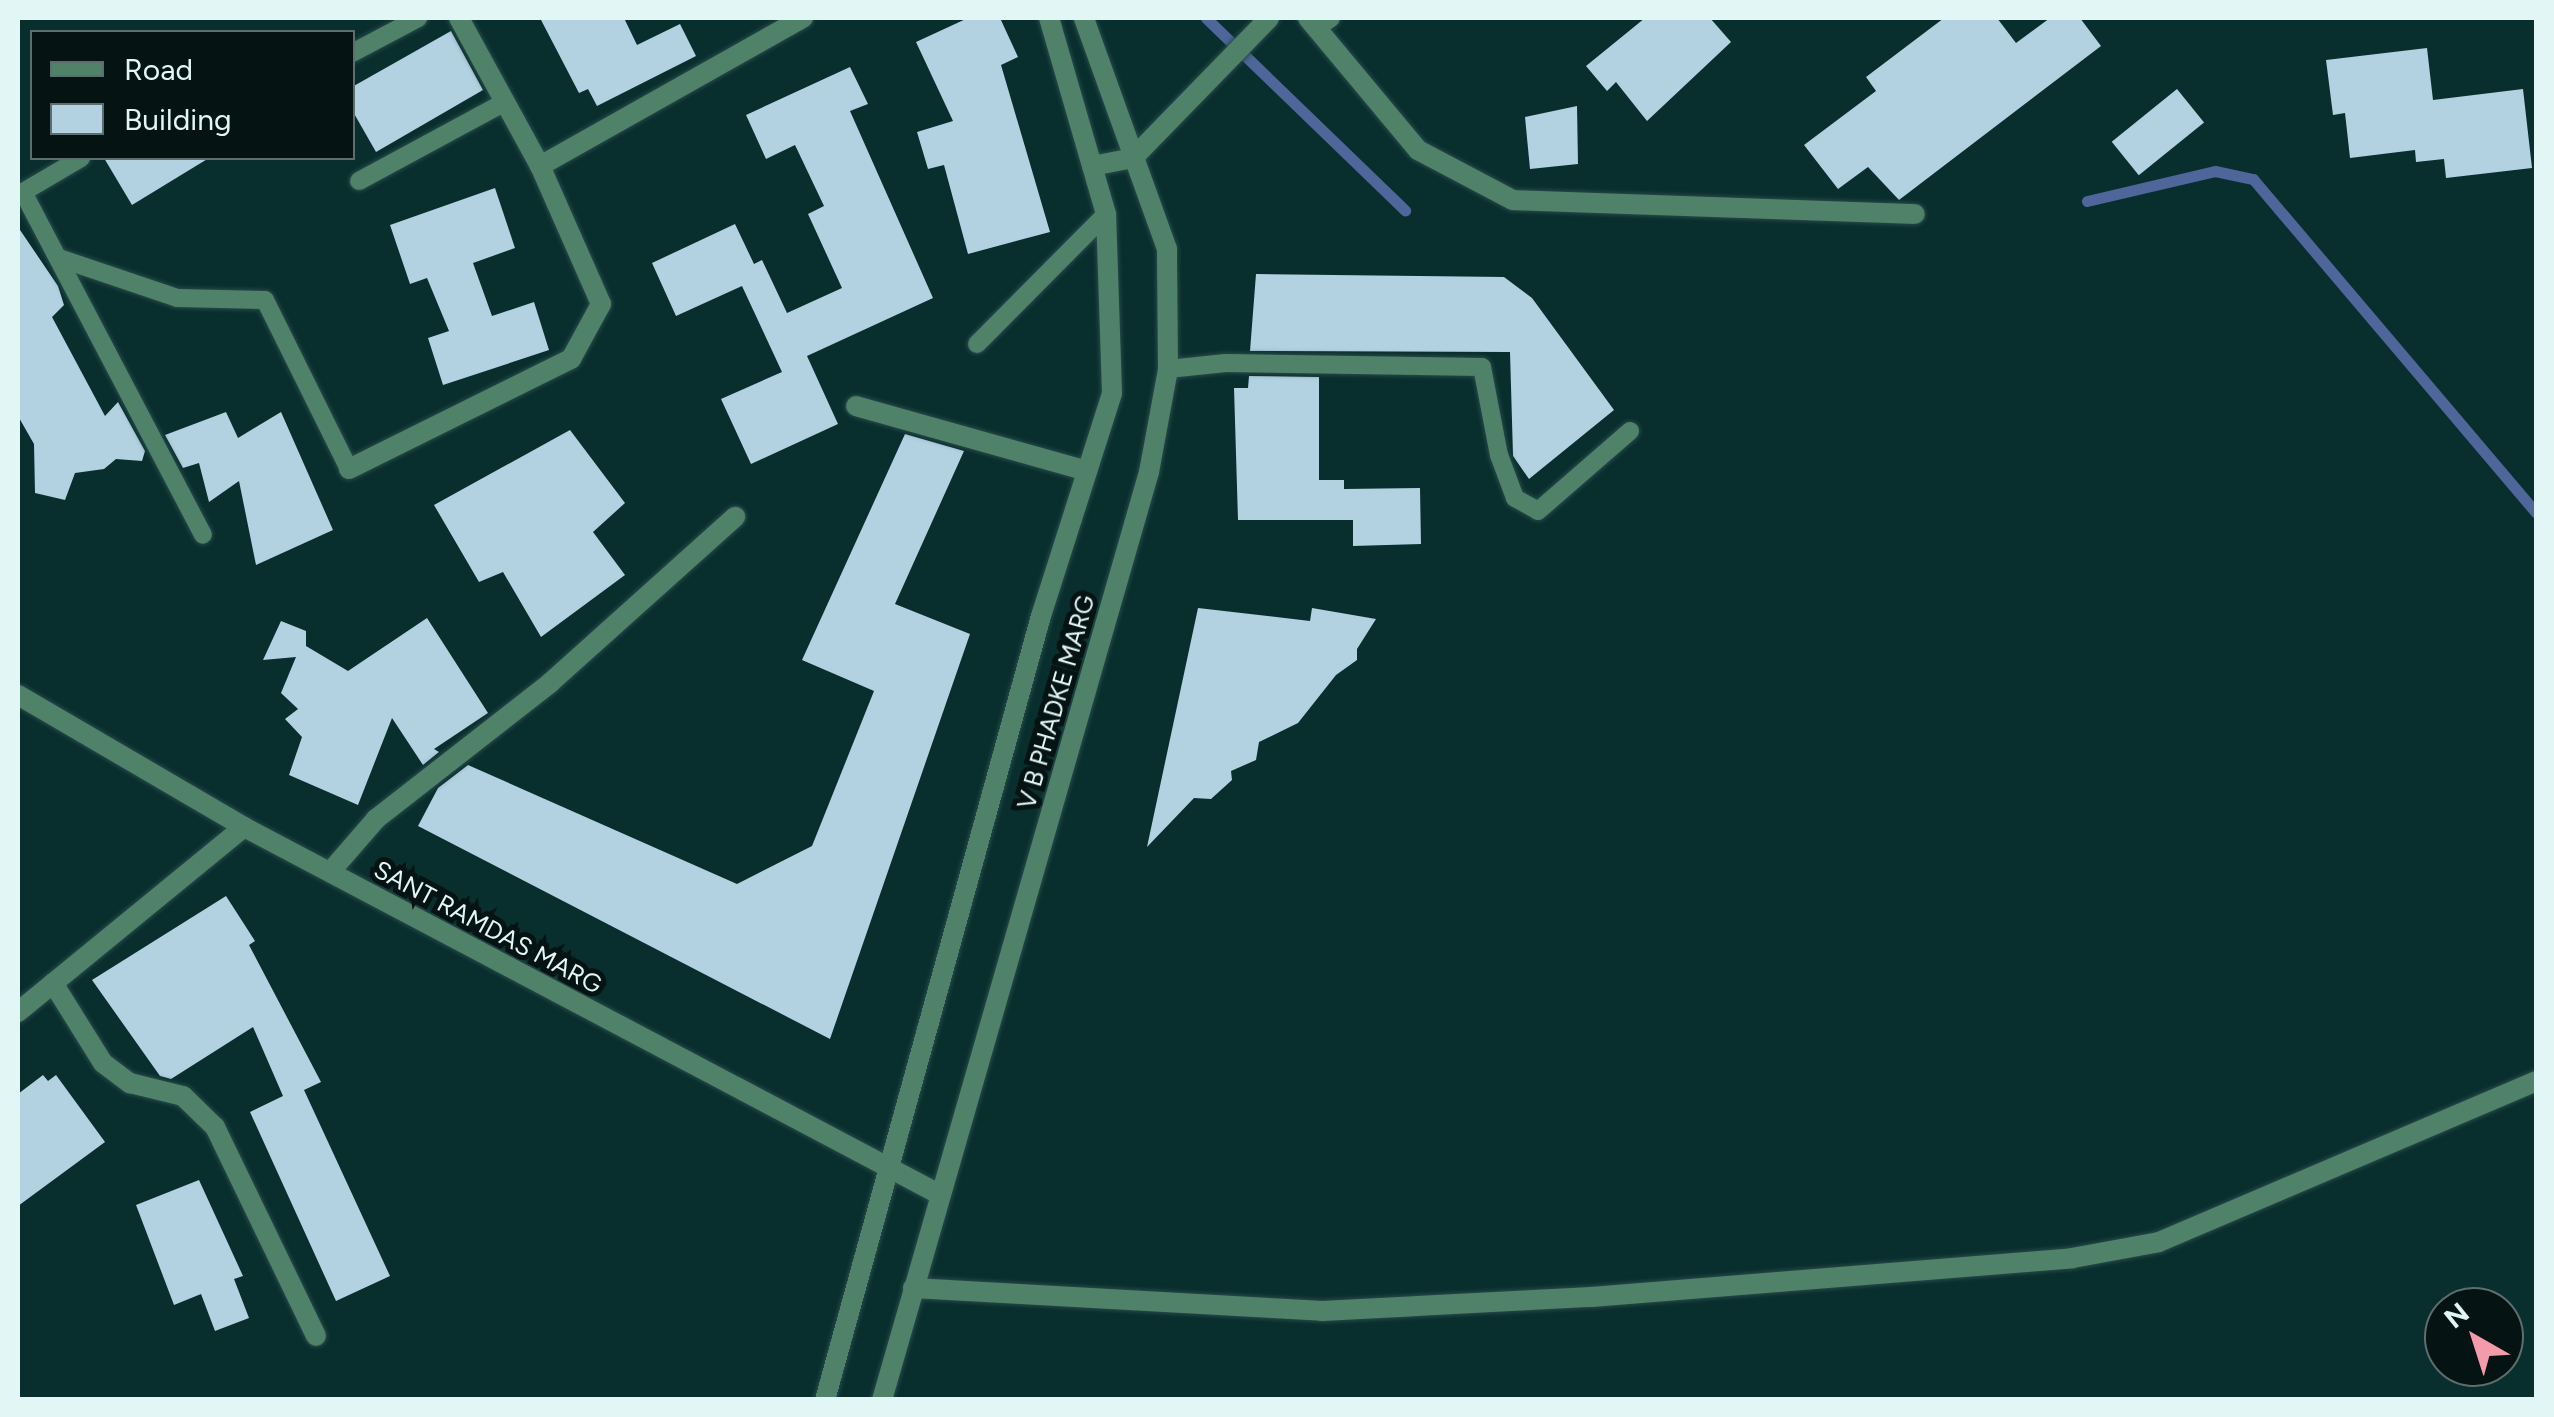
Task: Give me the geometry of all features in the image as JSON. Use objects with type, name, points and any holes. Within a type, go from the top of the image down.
[{"type":"street","points":[[349,470],[571,360],[601,304],[540,166],[459,18]]},
{"type":"street","points":[[540,166],[802,18]]},
{"type":"street","name":"V B PHADKE MARG","points":[[825,1400],[886,1171],[1112,393],[1106,214],[1049,18]]},
{"type":"street","name":"V B PHADKE MARG","points":[[882,1400],[1149,472],[1168,369],[1167,249],[1084,18]]},
{"type":"street","points":[[1092,166],[1132,158],[1267,20]]},
{"type":"street","points":[[1320,20],[1418,150],[1512,200],[1915,214]]},
{"type":"street","points":[[856,406],[1087,472]]},
{"type":"street","points":[[332,871],[376,819],[550,684],[735,518]]},
{"type":"street","name":"SANT RAMDAS MARG","points":[[18,695],[244,827],[886,1171],[939,1194]]},
{"type":"street","points":[[18,1012],[244,827]]},
{"type":"street","points":[[53,983],[104,1062],[130,1083],[183,1096],[215,1127],[316,1336]]},
{"type":"street","points":[[913,1288],[1322,1312],[1592,1298],[2072,1258],[2159,1242],[2536,1080]]},
{"type":"lane","points":[[355,51],[418,18]]},
{"type":"lane","points":[[358,181],[505,102]]},
{"type":"lane","points":[[78,160],[23,192],[203,536]]},
{"type":"lane","points":[[977,344],[1106,214]]},
{"type":"lane","points":[[59,258],[177,298],[265,300],[349,470]]},
{"type":"lane","points":[[1168,369],[1226,362],[1482,367],[1498,455],[1515,498],[1538,511],[1630,431]]},
{"type":"building","points":[[540,18],[624,18],[637,45],[680,24],[696,56],[597,106],[588,89],[579,93]]},
{"type":"building","points":[[968,18],[1000,18],[1018,57],[1001,65],[1050,232],[968,254],[944,165],[928,169],[917,132],[953,121],[916,42]]},
{"type":"building","points":[[1645,18],[1710,18],[1731,42],[1647,121],[1616,82],[1607,91],[1586,66]]},
{"type":"building","points":[[1944,18],[1997,18],[2016,43],[2050,18],[2080,18],[2101,46],[1899,200],[1868,167],[1838,189],[1804,145],[1876,91],[1866,77]]},
{"type":"building","points":[[451,31],[483,90],[376,152],[355,115],[355,85]]},
{"type":"building","points":[[2427,48],[2433,100],[2523,89],[2532,168],[2446,178],[2444,159],[2416,162],[2415,150],[2350,158],[2345,113],[2333,115],[2326,60]]},
{"type":"building","points":[[850,67],[868,104],[850,111],[933,298],[807,356],[838,424],[751,464],[721,399],[782,372],[742,286],[676,316],[652,263],[735,224],[754,264],[762,260],[787,313],[842,288],[808,214],[824,206],[795,145],[766,159],[746,115]]},
{"type":"building","points":[[2177,89],[2204,122],[2139,175],[2112,142]]},
{"type":"building","points":[[1577,106],[1578,164],[1530,169],[1525,117]]},
{"type":"building","points":[[105,160],[206,160],[132,205]]},
{"type":"building","points":[[495,188],[515,248],[473,263],[492,316],[534,302],[549,350],[443,385],[428,338],[449,331],[427,278],[410,284],[390,225]]},
{"type":"building","points":[[18,227],[58,286],[64,305],[52,317],[105,416],[118,402],[145,451],[142,461],[116,459],[104,469],[75,473],[65,500],[35,493],[34,444],[18,416]]},
{"type":"building","points":[[1256,274],[1504,277],[1532,298],[1614,410],[1529,479],[1513,456],[1510,352],[1250,351]]},
{"type":"building","points":[[1249,376],[1319,377],[1319,480],[1344,480],[1344,489],[1420,488],[1421,544],[1353,546],[1353,520],[1238,520],[1234,388],[1248,388]]},
{"type":"building","points":[[226,412],[238,438],[281,412],[333,530],[256,565],[239,481],[209,502],[199,463],[183,468],[165,435]]},
{"type":"building","points":[[570,430],[625,503],[593,532],[625,575],[541,637],[503,572],[479,582],[434,505]]},
{"type":"building","points":[[905,434],[964,451],[895,604],[970,634],[830,1039],[418,826],[438,788],[468,765],[737,884],[812,846],[874,691],[802,660]]},
{"type":"building","points":[[1198,608],[1310,621],[1312,608],[1376,619],[1357,649],[1357,660],[1336,675],[1298,723],[1259,742],[1256,760],[1231,771],[1232,780],[1211,799],[1194,798],[1147,847]]},
{"type":"building","points":[[427,618],[488,713],[434,749],[439,752],[423,765],[392,718],[358,805],[289,775],[302,737],[285,719],[298,709],[281,693],[296,657],[263,660],[281,621],[306,631],[306,646],[348,671]]},
{"type":"building","points":[[226,896],[255,941],[249,945],[321,1082],[304,1090],[390,1276],[336,1301],[250,1112],[283,1096],[253,1027],[171,1079],[160,1076],[92,980]]},
{"type":"building","points":[[43,1075],[48,1081],[56,1075],[105,1142],[18,1206],[18,1094]]},
{"type":"building","points":[[199,1180],[243,1276],[234,1279],[249,1318],[215,1331],[201,1294],[174,1305],[136,1205]]},
{"type":"waterway","points":[[1206,18],[1405,210]]},
{"type":"waterway","points":[[2087,201],[2215,171],[2253,179],[2536,513]]}]
